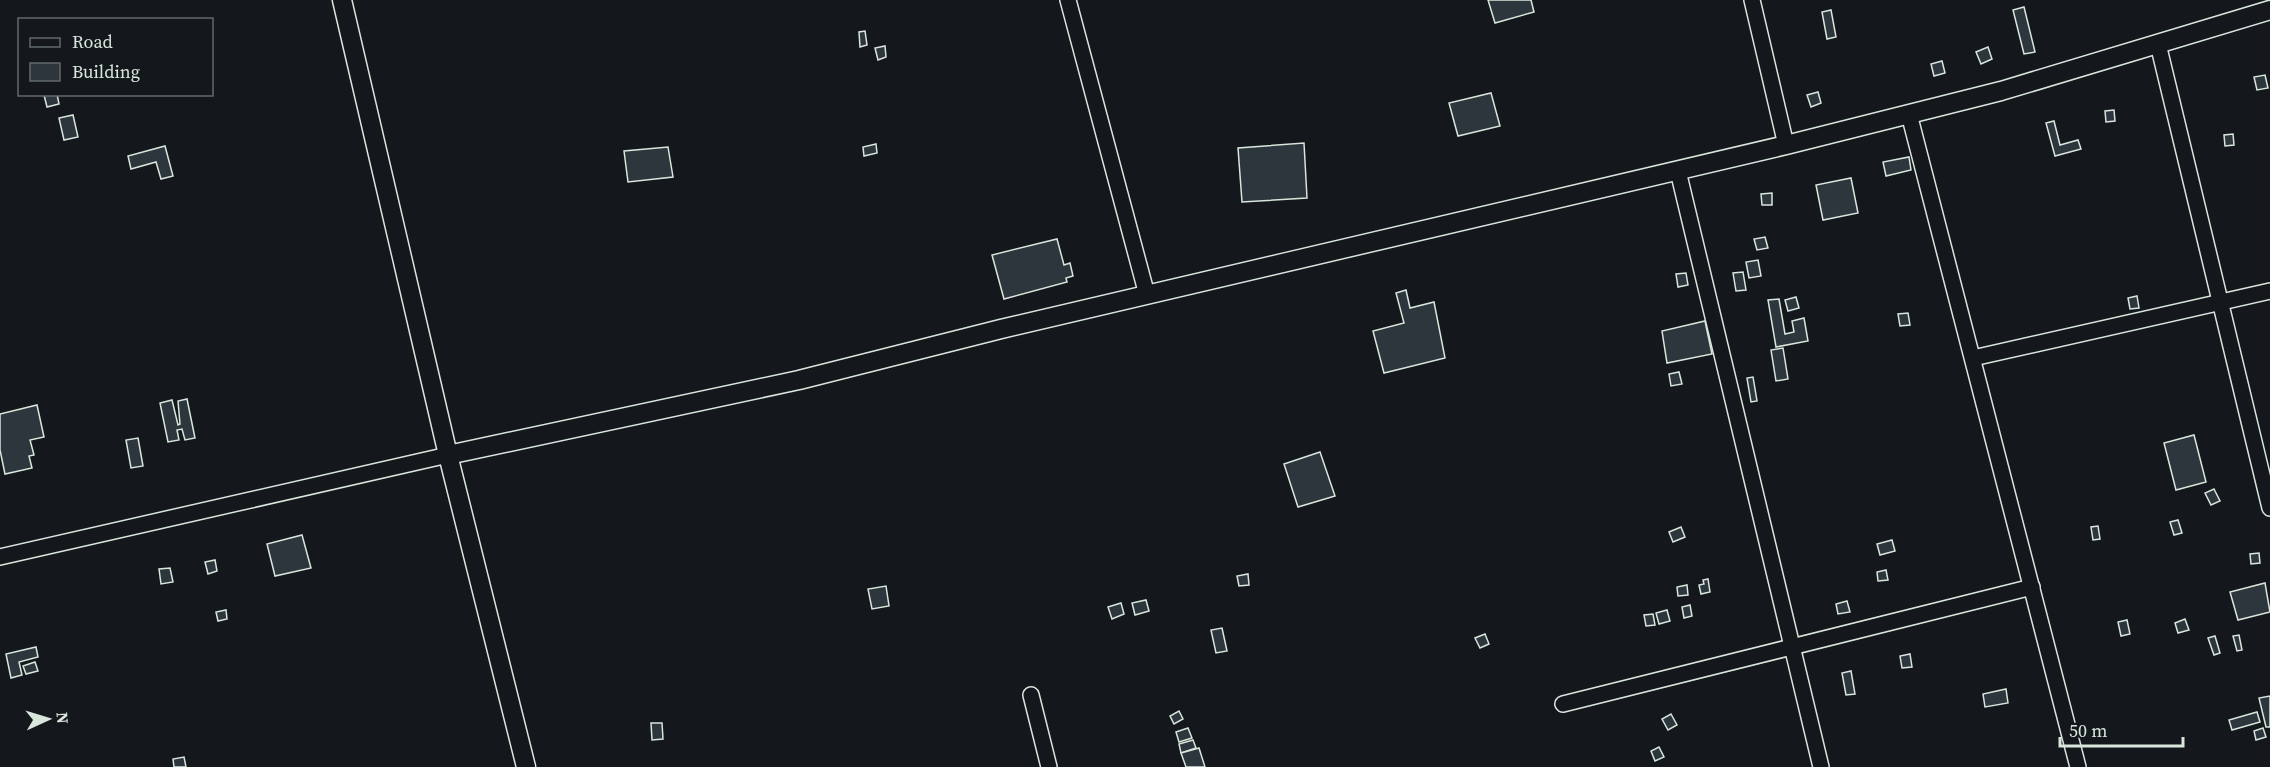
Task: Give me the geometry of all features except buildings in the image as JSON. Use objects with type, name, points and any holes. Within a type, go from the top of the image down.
[{"type":"street","points":[[342,0],[448,455],[526,767]]},
{"type":"street","points":[[1068,0],[1147,295]]},
{"type":"street","points":[[1752,0],[1786,146]]},
{"type":"street","points":[[0,557],[448,455],[799,380],[1000,329],[1786,146],[2001,91],[2270,10]]},
{"type":"street","points":[[2158,44],[2270,508]]},
{"type":"street","points":[[1909,114],[2078,767]]},
{"type":"street","points":[[1678,171],[1821,767]]},
{"type":"street","points":[[1973,358],[2270,291]]},
{"type":"street","points":[[1563,704],[1792,645],[2032,587]]},
{"type":"street","points":[[1031,695],[1049,767]]}]
